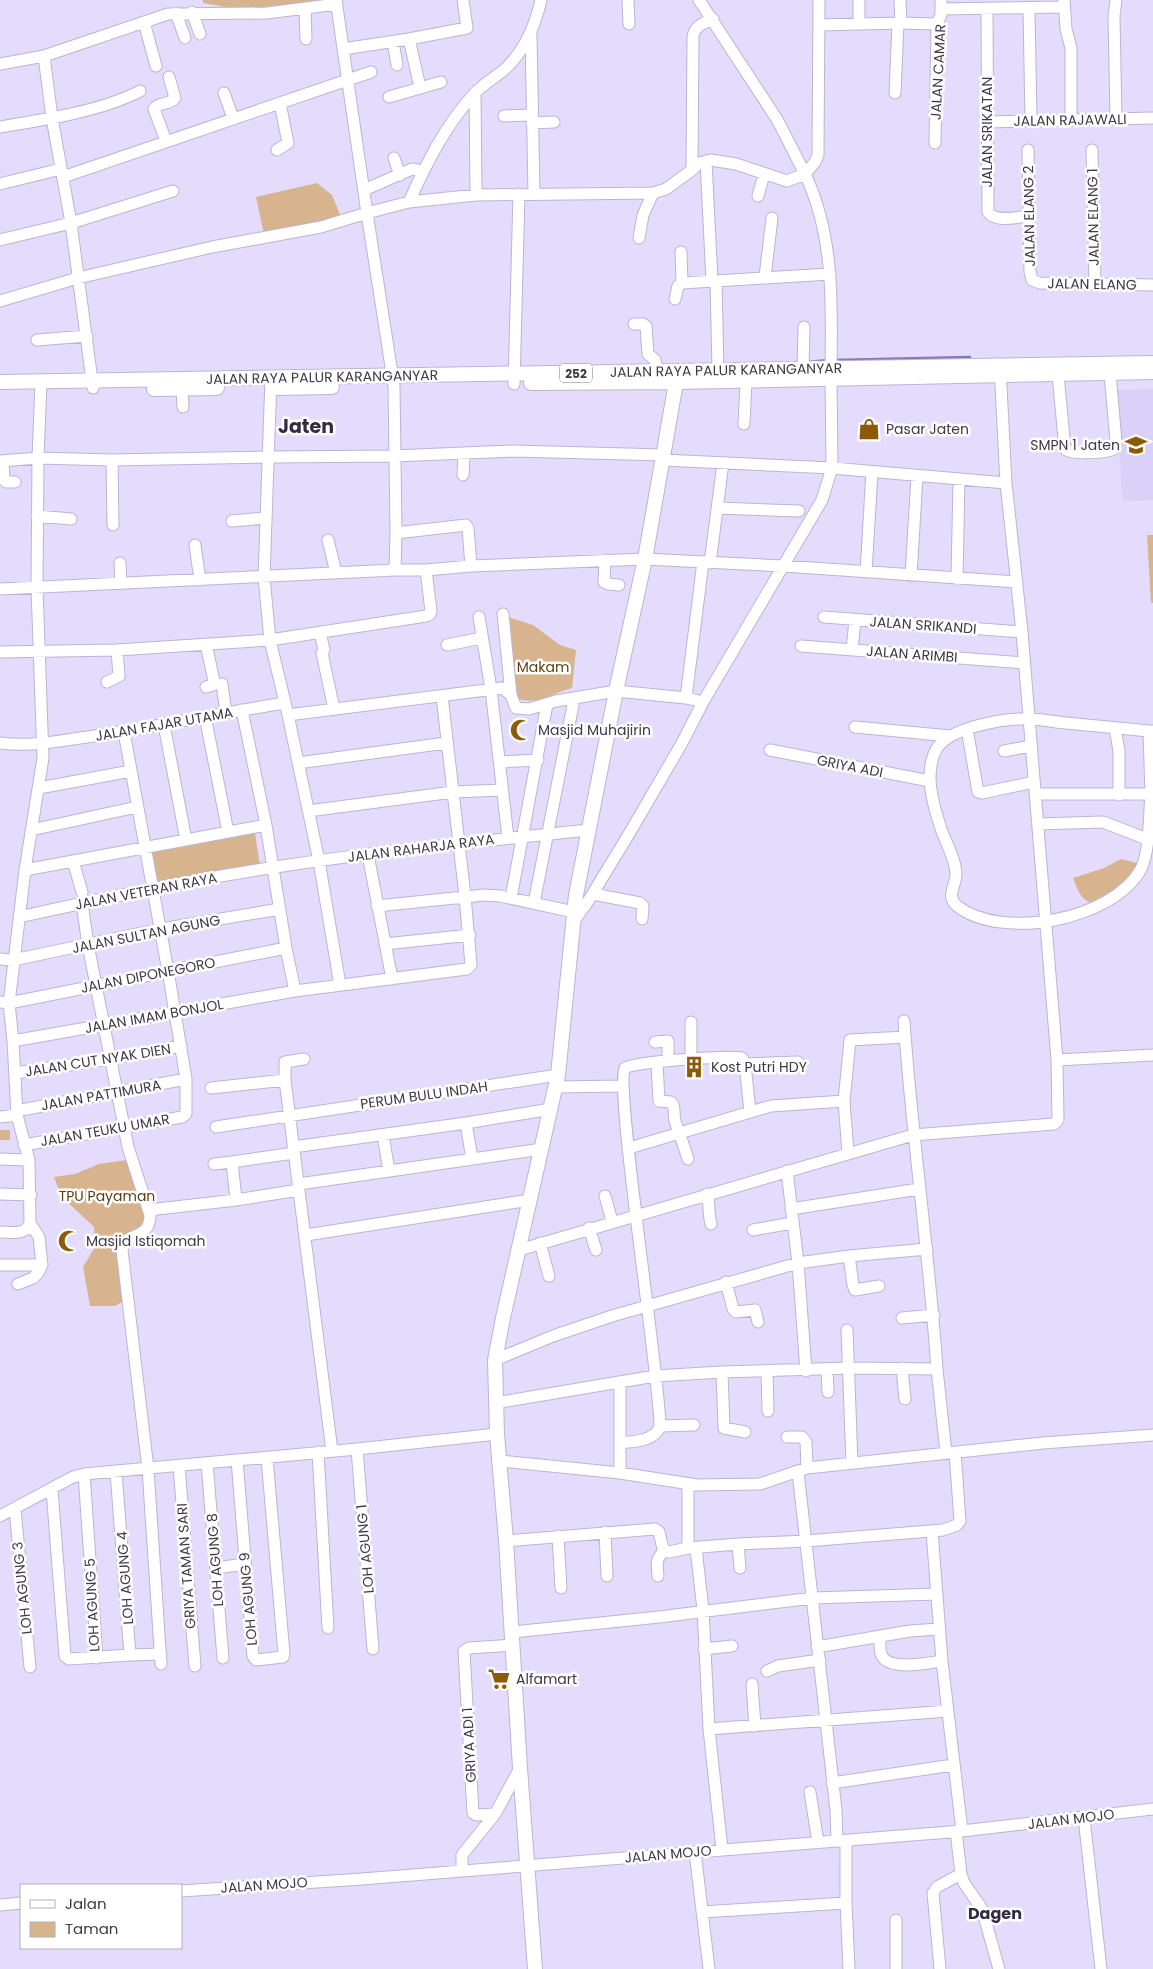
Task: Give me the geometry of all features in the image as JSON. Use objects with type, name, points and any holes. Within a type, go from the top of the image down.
[{"type":"main road","name":"JALAN RAYA PALUR KARANGANYAR","points":[[1000,370],[1153,363]]},
{"type":"main road","name":"JALAN RAYA PALUR KARANGANYAR","points":[[93,378],[182,389],[392,374],[514,371],[658,372],[677,377],[718,366],[803,368],[831,366],[1000,370],[1058,375],[1153,372]]},
{"type":"main road","name":"JALAN RAYA PALUR KARANGANYAR","points":[[514,371],[746,380],[803,368]]},
{"type":"main road","points":[[535,1969],[506,1541],[496,1434],[495,1360],[557,1081],[574,917],[588,830],[645,559],[677,377]]},
{"type":"main road","name":"JALAN RAYA PALUR KARANGANYAR","points":[[0,390],[93,378],[271,383]]},
{"type":"main road","name":"JALAN RAYA PALUR KARANGANYAR","points":[[0,382],[41,386]]},
{"type":"street","points":[[344,49],[467,28],[463,0]]},
{"type":"street","points":[[409,202],[423,171],[454,121],[475,93],[512,61],[526,42],[531,32],[540,0]]},
{"type":"street","points":[[628,0],[629,24]]},
{"type":"street","points":[[378,906],[484,895],[534,903],[574,917],[593,894],[682,743],[703,702],[818,507],[826,488],[832,468],[830,274],[823,221],[806,174],[778,121],[699,0]]},
{"type":"street","points":[[0,301],[78,278],[212,247],[321,227],[409,202],[476,195],[652,193],[666,190],[699,163],[718,160],[786,181],[806,174],[816,162],[818,155],[819,0]]},
{"type":"street","points":[[859,0],[859,24]]},
{"type":"street","points":[[895,93],[900,0]]},
{"type":"street","points":[[1116,0],[1114,16],[1116,119]]},
{"type":"street","points":[[0,64],[44,56],[176,13],[267,13],[305,9],[337,2],[392,374],[396,533],[395,570]]},
{"type":"street","points":[[941,5],[987,9],[1029,8],[1064,4],[1066,29],[1071,48],[1071,120]]},
{"type":"street","name":"JALAN CAMAR","points":[[935,143],[938,24],[941,5]]},
{"type":"street","points":[[1029,8],[1030,121]]},
{"type":"street","points":[[305,9],[306,39]]},
{"type":"street","name":"JALAN SRIKATAN","points":[[987,9],[989,214],[996,218],[1029,216]]},
{"type":"street","points":[[192,12],[200,34]]},
{"type":"street","points":[[176,13],[184,38]]},
{"type":"street","points":[[692,170],[693,32],[697,27],[713,19]]},
{"type":"street","points":[[144,22],[156,66]]},
{"type":"street","points":[[819,24],[938,24]]},
{"type":"street","points":[[531,32],[534,194]]},
{"type":"street","points":[[409,39],[420,88]]},
{"type":"street","points":[[393,42],[397,65]]},
{"type":"street","points":[[44,56],[93,378]]},
{"type":"street","points":[[0,184],[62,173],[166,141],[371,72]]},
{"type":"street","points":[[166,141],[154,110],[157,106],[173,101],[175,98],[169,77]]},
{"type":"street","points":[[389,98],[441,82]]},
{"type":"street","points":[[0,127],[52,118],[116,102],[140,91]]},
{"type":"street","points":[[224,93],[232,118]]},
{"type":"street","points":[[475,93],[476,195]]},
{"type":"street","points":[[277,150],[288,143],[280,103]]},
{"type":"street","points":[[504,116],[554,122]]},
{"type":"street","name":"JALAN RAJAWALI","points":[[987,122],[1153,118]]},
{"type":"street","name":"JALAN ELANG 2","points":[[1028,150],[1030,272],[1032,280]]},
{"type":"street","name":"JALAN ELANG 1","points":[[1092,150],[1095,284]]},
{"type":"street","points":[[394,158],[400,175]]},
{"type":"street","points":[[706,161],[718,366]]},
{"type":"street","points":[[364,190],[416,168],[423,171]]},
{"type":"street","points":[[759,196],[764,174]]},
{"type":"street","points":[[0,240],[71,224],[173,191]]},
{"type":"street","points":[[640,238],[643,215],[652,193]]},
{"type":"street","points":[[514,371],[519,194]]},
{"type":"street","points":[[765,277],[772,218]]},
{"type":"street","points":[[681,252],[682,283]]},
{"type":"street","points":[[675,299],[678,286],[682,283],[830,274]]},
{"type":"street","name":"JALAN ELANG","points":[[1032,280],[1040,283],[1153,286]]},
{"type":"street","points":[[634,324],[646,326],[648,354],[655,360],[658,372]]},
{"type":"street","points":[[803,368],[804,327]]},
{"type":"street","points":[[37,340],[87,336]]},
{"type":"street","points":[[519,1250],[589,1228],[913,1135],[1054,1124],[1059,1116],[1058,1060],[1022,632],[1006,483],[1000,370]]},
{"type":"street","points":[[1058,375],[1065,448],[1070,452],[1108,452],[1114,450],[1116,442],[1110,374]]},
{"type":"street","points":[[744,424],[746,380]]},
{"type":"street","points":[[271,383],[264,577],[270,640],[287,709],[319,861],[340,985]]},
{"type":"street","points":[[0,1232],[24,1232],[30,1223],[29,1160],[16,1113],[13,1041],[4,1002],[13,960],[43,758],[37,588],[38,458],[41,386]]},
{"type":"street","points":[[182,389],[184,407]]},
{"type":"street","points":[[15,482],[6,482],[4,480],[2,461],[38,458],[112,460],[269,456],[394,456],[513,451],[664,457],[723,463],[832,468],[1006,483]]},
{"type":"street","points":[[463,475],[464,453]]},
{"type":"street","points":[[112,460],[112,525]]},
{"type":"street","points":[[686,698],[723,463]]},
{"type":"street","points":[[866,572],[872,472]]},
{"type":"street","points":[[912,576],[917,476]]},
{"type":"street","points":[[957,579],[959,479]]},
{"type":"street","points":[[717,508],[799,511]]},
{"type":"street","points":[[37,516],[71,519]]},
{"type":"street","points":[[232,521],[266,518]]},
{"type":"street","points":[[396,533],[466,525],[468,528],[471,566]]},
{"type":"street","points":[[328,540],[336,573]]},
{"type":"street","points":[[195,545],[200,580]]},
{"type":"street","points":[[0,589],[645,559],[783,566],[1017,582]]},
{"type":"street","points":[[605,560],[604,582],[619,585]]},
{"type":"street","points":[[120,563],[120,584]]},
{"type":"street","points":[[0,652],[117,650],[270,640],[430,614],[426,570]]},
{"type":"street","points":[[503,614],[511,695],[514,704],[519,709],[529,709],[556,700],[616,691],[686,698],[703,702]]},
{"type":"street","name":"JALAN SRIKANDI","points":[[824,617],[1022,632]]},
{"type":"street","points":[[479,618],[491,690],[508,838]]},
{"type":"street","points":[[852,650],[855,620]]},
{"type":"street","points":[[320,632],[324,650],[322,653],[334,709]]},
{"type":"street","points":[[447,645],[482,638]]},
{"type":"street","points":[[206,644],[214,681],[213,685],[206,687]]},
{"type":"street","name":"JALAN ARIMBI","points":[[801,646],[1024,663]]},
{"type":"street","points":[[107,682],[120,676],[117,650]]},
{"type":"street","points":[[222,684],[226,712]]},
{"type":"street","points":[[491,690],[504,689],[511,695]]},
{"type":"street","name":"JALAN FAJAR UTAMA","points":[[0,743],[42,743],[124,732],[242,710],[334,709],[491,690]]},
{"type":"street","points":[[385,944],[470,935],[442,696]]},
{"type":"street","points":[[511,898],[547,704]]},
{"type":"street","points":[[534,903],[573,705]]},
{"type":"street","points":[[242,710],[274,867],[286,948],[295,991]]},
{"type":"street","points":[[205,716],[228,832]]},
{"type":"street","points":[[1028,719],[1115,728],[1151,731],[1151,794],[1147,839],[1141,868],[1130,882],[1115,895],[1087,910],[1063,919],[1045,922],[982,919],[968,913],[952,901],[951,896],[956,874],[938,822],[930,781],[935,753],[942,742],[950,736],[967,729],[986,724],[1028,719]]},
{"type":"street","points":[[164,724],[186,840]]},
{"type":"street","points":[[855,727],[950,736]]},
{"type":"street","points":[[1115,728],[1119,751],[1119,795]]},
{"type":"street","points":[[967,729],[978,792],[982,793],[1034,782]]},
{"type":"street","points":[[124,732],[161,929],[186,1080]]},
{"type":"street","points":[[298,763],[446,743]]},
{"type":"street","points":[[1004,751],[1031,746]]},
{"type":"street","name":"GRIYA ADI","points":[[770,750],[930,781]]},
{"type":"street","points":[[500,762],[538,760]]},
{"type":"street","points":[[39,788],[131,771]]},
{"type":"street","points":[[308,811],[452,792],[502,790]]},
{"type":"street","points":[[1036,794],[1151,794]]},
{"type":"street","points":[[31,830],[137,807]]},
{"type":"street","points":[[1038,824],[1103,822],[1147,839]]},
{"type":"street","points":[[25,870],[266,825]]},
{"type":"street","name":"JALAN RAHARJA RAYA","points":[[274,867],[523,836],[588,830]]},
{"type":"street","points":[[368,855],[392,980]]},
{"type":"street","points":[[73,861],[82,897],[88,946],[128,1147],[149,1210],[150,1224],[145,1231],[125,1241],[122,1250],[148,1469],[161,1659],[130,1655],[97,1658]]},
{"type":"street","name":"JALAN VETERAN RAYA","points":[[19,917],[82,897],[153,888],[274,867]]},
{"type":"street","points":[[593,894],[640,903],[643,906],[642,919]]},
{"type":"street","name":"JALAN SULTAN AGUNG","points":[[0,959],[13,960],[88,946],[161,929],[280,909]]},
{"type":"street","name":"JALAN IMAM BONJOL","points":[[13,1041],[295,991],[467,969],[471,966],[472,961],[470,935]]},
{"type":"street","name":"JALAN DIPONEGORO","points":[[4,1002],[96,986],[286,948]]},
{"type":"street","points":[[665,1550],[672,1552],[692,1548],[738,1544],[932,1532],[953,1527],[960,1520],[937,1369],[934,1315],[913,1135],[904,1021]]},
{"type":"street","points":[[691,1022],[692,1059]]},
{"type":"street","points":[[848,1153],[844,1101],[850,1040],[905,1037]]},
{"type":"street","points":[[655,1042],[668,1041],[662,1062],[659,1102],[672,1103],[688,1159]]},
{"type":"street","name":"JALAN CUT NYAK DIEN","points":[[15,1073],[181,1046]]},
{"type":"street","points":[[1058,1060],[1153,1055]]},
{"type":"street","points":[[620,1442],[640,1440],[656,1434],[660,1426],[629,1148],[623,1086],[625,1070],[627,1067],[662,1062],[742,1058],[745,1064],[750,1112]]},
{"type":"street","points":[[304,1059],[285,1062],[285,1080],[332,1451]]},
{"type":"street","points":[[745,1064],[798,1062]]},
{"type":"street","name":"JALAN PATTIMURA","points":[[0,1118],[16,1113],[186,1080]]},
{"type":"street","name":"JALAN TEUKU UMAR","points":[[24,1145],[185,1116],[187,1104],[186,1080]]},
{"type":"street","points":[[211,1088],[285,1080]]},
{"type":"street","name":"PERUM BULU INDAH","points":[[216,1127],[289,1115],[557,1081],[623,1086]]},
{"type":"street","points":[[629,1148],[750,1112],[790,1104],[844,1101]]},
{"type":"street","points":[[214,1164],[551,1109]]},
{"type":"street","points":[[466,1123],[472,1159]]},
{"type":"street","points":[[383,1135],[389,1171]]},
{"type":"street","points":[[149,1210],[236,1200],[389,1171],[542,1149]]},
{"type":"street","points":[[0,1159],[29,1160]]},
{"type":"street","points":[[232,1162],[236,1200]]},
{"type":"street","points":[[787,1171],[798,1263],[806,1371]]},
{"type":"street","points":[[791,1209],[919,1189]]},
{"type":"street","points":[[0,1194],[31,1195]]},
{"type":"street","points":[[707,1194],[710,1205],[708,1213],[711,1224]]},
{"type":"street","points":[[605,1196],[612,1222]]},
{"type":"street","points":[[306,1235],[530,1200]]},
{"type":"street","points":[[18,1284],[33,1278],[42,1265],[39,1237],[30,1223]]},
{"type":"street","points":[[753,1230],[792,1223]]},
{"type":"street","points":[[589,1228],[596,1250]]},
{"type":"street","points":[[540,1243],[549,1276]]},
{"type":"street","points":[[495,1360],[573,1329],[726,1282],[798,1263],[926,1249]]},
{"type":"street","points":[[849,1256],[855,1290],[879,1286]]},
{"type":"street","points":[[0,1265],[42,1265]]},
{"type":"street","points":[[726,1282],[733,1309],[736,1312],[755,1310],[758,1322]]},
{"type":"street","points":[[902,1318],[934,1315]]},
{"type":"street","points":[[847,1330],[852,1463]]},
{"type":"street","points":[[495,1403],[655,1376],[849,1368],[937,1369]]},
{"type":"street","points":[[902,1368],[905,1399]]},
{"type":"street","points":[[827,1370],[828,1392]]},
{"type":"street","points":[[766,1371],[768,1411]]},
{"type":"street","points":[[722,1372],[724,1428],[745,1432]]},
{"type":"street","points":[[620,1382],[620,1473]]},
{"type":"street","points":[[660,1426],[694,1425]]},
{"type":"street","points":[[0,1516],[15,1510],[73,1477],[84,1474],[267,1458],[496,1434]]},
{"type":"street","points":[[500,1461],[620,1473],[708,1486],[760,1484],[803,1470],[852,1463],[1043,1443],[1153,1435]]},
{"type":"street","points":[[787,1437],[802,1437],[806,1442],[803,1470],[806,1541],[832,1783],[842,1840],[850,1969]]},
{"type":"street","name":"LOH AGUNG 1","points":[[358,1449],[373,1650]]},
{"type":"street","points":[[318,1452],[328,1628]]},
{"type":"street","name":"LOH AGUNG 9","points":[[237,1460],[244,1564],[254,1658],[256,1660],[283,1657],[284,1654],[267,1458]]},
{"type":"street","name":"LOH AGUNG 8","points":[[207,1463],[222,1658]]},
{"type":"street","name":"GRIYA TAMAN SARI","points":[[179,1466],[195,1666]]},
{"type":"street","name":"LOH AGUNG 4","points":[[116,1472],[130,1655]]},
{"type":"street","name":"LOH AGUNG 5","points":[[52,1490],[65,1656],[69,1659],[97,1658],[84,1474]]},
{"type":"street","points":[[688,1484],[692,1548],[703,1610],[709,1729],[722,1849]]},
{"type":"street","name":"LOH AGUNG 3","points":[[15,1510],[30,1667]]},
{"type":"street","points":[[506,1541],[656,1529],[665,1550]]},
{"type":"street","points":[[605,1532],[607,1576]]},
{"type":"street","points":[[932,1532],[939,1629],[959,1831],[961,1874],[964,1883],[982,1909],[999,1969]]},
{"type":"street","points":[[558,1536],[561,1588]]},
{"type":"street","points":[[738,1544],[740,1568]]},
{"type":"street","points":[[658,1576],[656,1561],[665,1550]]},
{"type":"street","points":[[216,1568],[244,1564]]},
{"type":"street","points":[[513,1638],[703,1610],[813,1598],[937,1594]]},
{"type":"street","points":[[817,1647],[939,1629]]},
{"type":"street","points":[[880,1637],[881,1655],[886,1660],[909,1665],[942,1661]]},
{"type":"street","name":"GRIYA ADI 1","points":[[495,1814],[473,1813],[464,1651],[469,1648],[513,1638]]},
{"type":"street","points":[[704,1649],[732,1646]]},
{"type":"street","points":[[767,1671],[778,1666],[820,1660]]},
{"type":"street","points":[[752,1684],[755,1726]]},
{"type":"street","points":[[709,1729],[948,1711]]},
{"type":"street","points":[[832,1783],[953,1765]]},
{"type":"street","points":[[461,1866],[462,1855],[495,1814],[520,1768]]},
{"type":"street","points":[[810,1792],[818,1842]]},
{"type":"street","name":"JALAN MOJO","points":[[182,1891],[461,1866],[528,1866],[959,1831],[1153,1809]]},
{"type":"street","points":[[1084,1818],[1101,1969]]},
{"type":"street","points":[[695,1852],[709,1969]]},
{"type":"street","points":[[940,1969],[933,1893],[937,1887],[961,1874]]},
{"type":"street","points":[[0,1905],[20,1903]]},
{"type":"street","points":[[702,1912],[846,1903]]},
{"type":"street","points":[[896,1920],[896,1969]]},
{"type":"shaded area","name":"SMPN 1 Jaten","points":[[1153,389],[1153,500],[1122,501],[1116,390]]},
{"type":"green space","points":[[203,0],[328,1],[232,8],[203,3]]},
{"type":"green space","points":[[317,183],[332,195],[341,217],[266,233],[263,230],[256,197]]},
{"type":"green space","points":[[1147,535],[1153,535],[1153,603],[1151,603]]},
{"type":"green space","name":"Makam","points":[[508,617],[533,625],[560,645],[576,650],[572,688],[533,701],[518,699]]},
{"type":"green space","points":[[255,833],[260,866],[157,884],[151,851]]},
{"type":"green space","points":[[1121,859],[1137,863],[1132,876],[1120,888],[1091,903],[1084,899],[1079,893],[1073,878],[1104,868]]},
{"type":"green space","points":[[0,1130],[10,1130],[10,1140],[0,1140]]},
{"type":"green space","name":"TPU Payaman","points":[[127,1160],[142,1200],[145,1216],[142,1226],[129,1234],[124,1301],[115,1306],[90,1306],[83,1267],[95,1247],[94,1227],[61,1196],[54,1177],[75,1174],[99,1164]]},
{"type":"waterway","points":[[834,360],[970,357]]},
{"type":"waterway","points":[[807,362],[829,360]]},
{"type":"place","name":"Pasar Jaten","points":[[869,429]]},
{"type":"place","name":"SMPN 1 Jaten","points":[[1136,445]]},
{"type":"place","name":"Masjid Muhajirin","points":[[521,730]]},
{"type":"place","name":"Kost Putri HDY","points":[[694,1067]]},
{"type":"place","name":"Masjid Istiqomah","points":[[69,1241]]},
{"type":"place","name":"Alfamart","points":[[499,1679]]},
{"type":"district","name":"Jaten","points":[[306,426]]},
{"type":"district","name":"Dagen","points":[[995,1913]]}]
